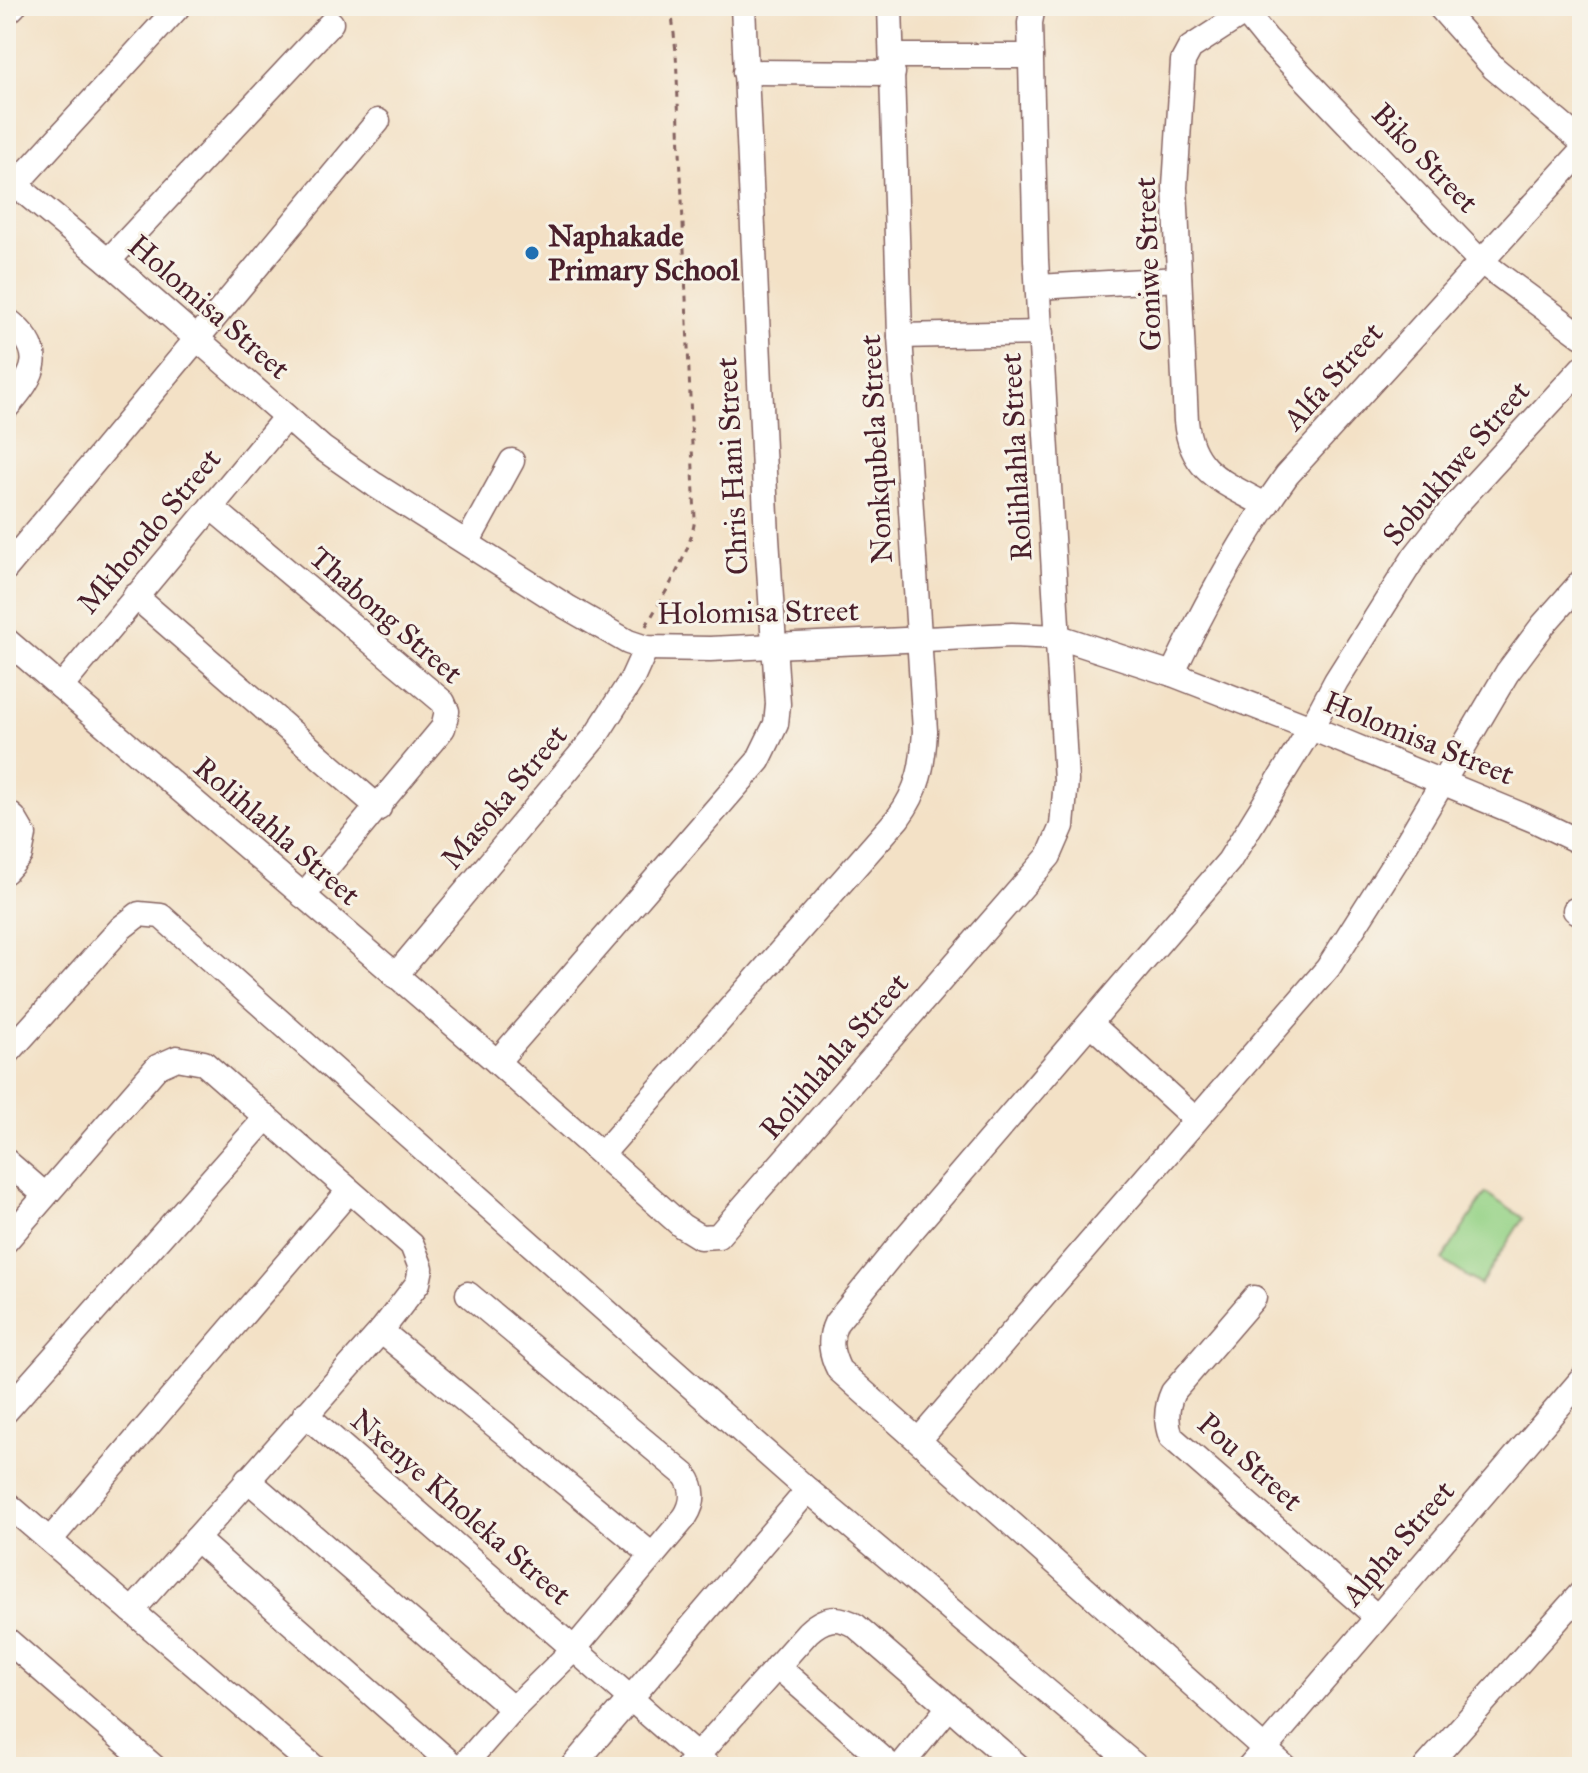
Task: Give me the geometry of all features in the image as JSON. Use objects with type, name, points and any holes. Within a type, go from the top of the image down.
[{"type":"street","points":[[6,14],[14,6]]},
{"type":"street","points":[[9,185],[179,6]]},
{"type":"street","name":"Chris Hani Street","points":[[497,1062],[758,761],[771,740],[776,724],[778,704],[743,6]]},
{"type":"street","name":"Nonkqubela Street","points":[[602,1154],[910,802],[920,776],[925,731],[900,336],[890,6]]},
{"type":"street","name":"Rolihlahla Street","points":[[6,640],[497,1062],[682,1226],[706,1238],[723,1232],[1049,856],[1062,826],[1066,781],[1038,287],[1031,56],[1033,6]]},
{"type":"street","points":[[1439,6],[1494,68],[1582,142]]},
{"type":"street","name":"Biko Street","points":[[1247,9],[1480,261],[1582,336]]},
{"type":"street","name":"Goniwe Street","points":[[1247,9],[1190,48],[1183,61],[1175,187],[1186,421],[1190,447],[1196,458],[1215,477],[1265,505]]},
{"type":"street","points":[[108,261],[331,23]]},
{"type":"street","points":[[745,72],[1031,56]]},
{"type":"street","points":[[6,568],[378,121]]},
{"type":"street","name":"Alfa Street","points":[[1172,674],[1199,618],[1265,505],[1335,420],[1582,151]]},
{"type":"street","name":"Holomisa Street","points":[[9,185],[108,261],[322,448],[567,607],[641,646],[710,649],[1012,635],[1059,637],[1172,674],[1311,728],[1582,843]]},
{"type":"street","points":[[1038,287],[1179,279]]},
{"type":"street","points":[[6,319],[21,331],[29,343],[34,361],[30,379],[6,408]]},
{"type":"street","points":[[900,336],[1041,333]]},
{"type":"street","name":"Sobukhwe Street","points":[[1285,1767],[1256,1758],[919,1440],[839,1370],[831,1347],[833,1330],[901,1243],[1229,861],[1311,728],[1336,681],[1433,532],[1582,368]]},
{"type":"street","name":"Mkhondo Street","points":[[61,687],[286,417]]},
{"type":"street","points":[[467,543],[512,461]]},
{"type":"street","name":"Thabong Street","points":[[211,507],[446,707],[443,728],[303,896]]},
{"type":"street","points":[[919,1440],[1328,968],[1399,856],[1507,673],[1543,625],[1582,581]]},
{"type":"street","points":[[135,596],[379,808]]},
{"type":"street","name":"Masoka Street","points":[[395,976],[595,737],[632,679],[641,646]]},
{"type":"street","points":[[6,811],[24,835],[20,855],[6,871]]},
{"type":"street","points":[[6,1055],[121,928],[139,914],[161,916],[808,1490],[1137,1767]]},
{"type":"street","points":[[1091,1024],[1195,1119]]},
{"type":"street","points":[[6,1241],[157,1067],[177,1058],[204,1063],[412,1245],[421,1268],[418,1283],[381,1331],[132,1611]]},
{"type":"street","points":[[6,1411],[266,1118]]},
{"type":"street","points":[[6,1161],[45,1195]]},
{"type":"street","points":[[50,1540],[349,1191]]},
{"type":"street","points":[[462,1767],[513,1709],[575,1648],[685,1517],[692,1498],[685,1475],[468,1294]]},
{"type":"street","name":"Pou Street","points":[[1254,1298],[1173,1392],[1166,1419],[1171,1437],[1377,1617]]},
{"type":"street","points":[[381,1331],[652,1555]]},
{"type":"street","name":"Alpha Street","points":[[1256,1758],[1582,1379]]},
{"type":"street","name":"Nxenye Kholeka Street","points":[[305,1414],[632,1698],[698,1764]]},
{"type":"street","points":[[247,1479],[513,1709]]},
{"type":"street","points":[[572,1767],[808,1490]]},
{"type":"street","points":[[6,1503],[314,1767]]},
{"type":"street","points":[[196,1539],[455,1767]]},
{"type":"street","points":[[1426,1767],[1582,1592]]},
{"type":"street","points":[[698,1764],[777,1666],[814,1627],[829,1619],[841,1619],[856,1626],[1019,1767]]},
{"type":"street","points":[[8,1646],[154,1767]]},
{"type":"street","points":[[777,1666],[892,1767]]},
{"type":"street","points":[[900,1767],[949,1707]]},
{"type":"path","points":[[641,646],[692,538],[695,519],[671,6]]},
{"type":"green space","points":[[1486,1193],[1523,1218],[1480,1285],[1442,1260]]},
{"type":"place","name":"Naphakade Primary School","points":[[532,253]]}]
